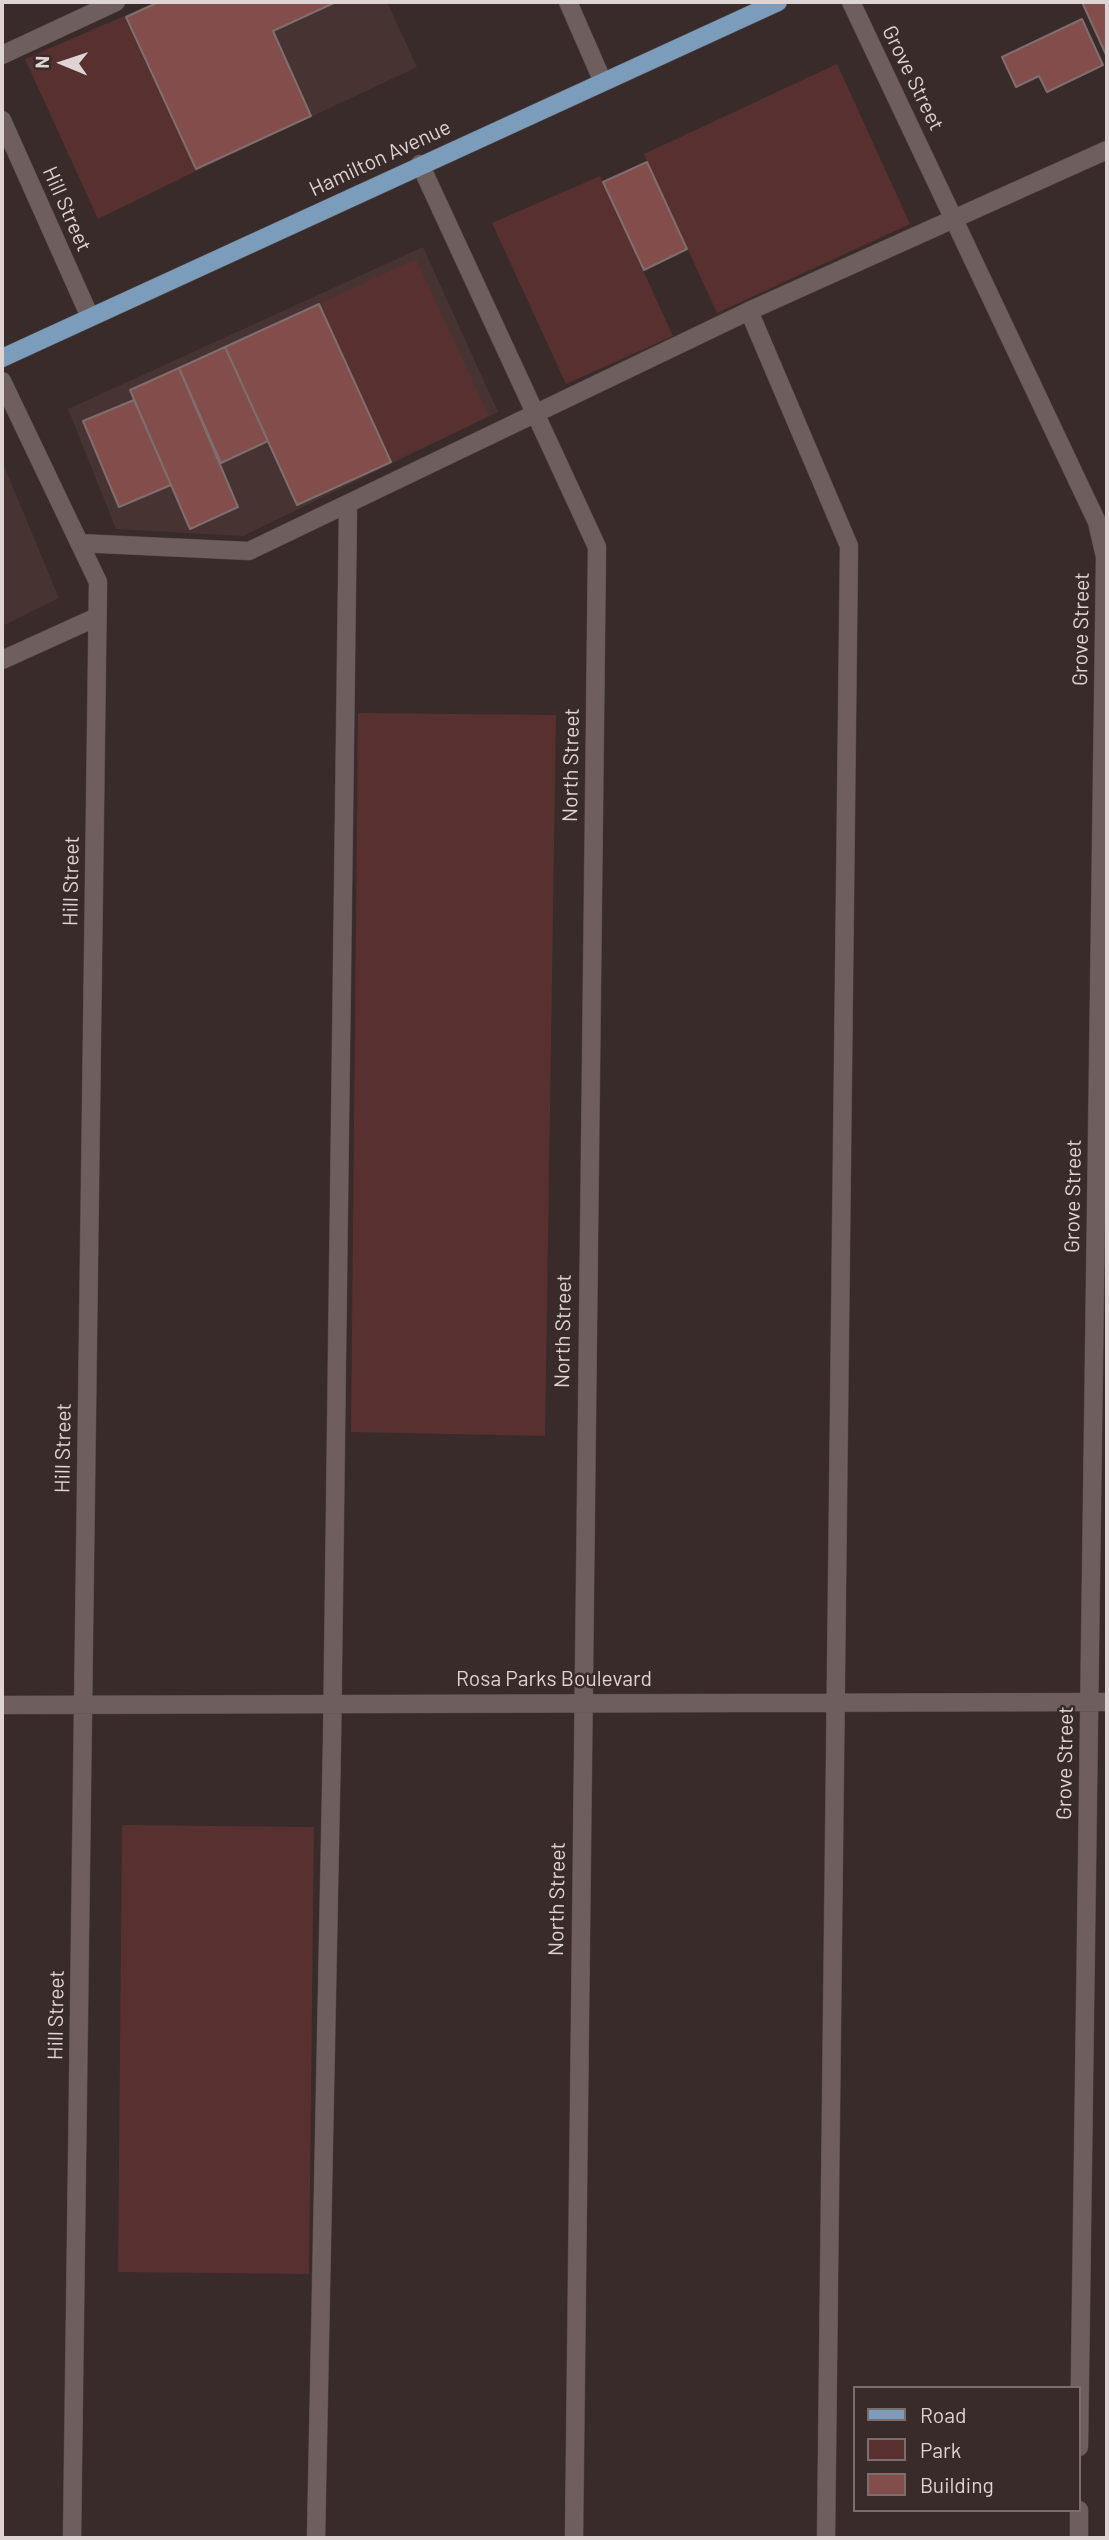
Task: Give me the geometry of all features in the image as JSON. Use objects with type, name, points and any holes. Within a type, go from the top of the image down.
[{"type":"main road","name":"Hamilton Avenue","points":[[2,359],[420,164],[778,2]]},
{"type":"street","points":[[2,55],[116,2]]},
{"type":"street","points":[[568,2],[603,82]]},
{"type":"street","name":"Grove Street","points":[[851,2],[1097,522],[1105,557],[1080,2386]]},
{"type":"street","name":"Hill Street","points":[[2,120],[90,317]]},
{"type":"street","points":[[79,543],[250,551],[749,311],[1107,150]]},
{"type":"street","name":"North Street","points":[[420,164],[597,547],[573,2538]]},
{"type":"street","points":[[749,311],[849,546],[826,2538]]},
{"type":"street","name":"Hill Street","points":[[2,381],[98,582],[72,2538]]},
{"type":"street","points":[[316,2538],[332,1703],[348,506]]},
{"type":"street","points":[[2,660],[97,617]]},
{"type":"street","name":"Rosa Parks Boulevard","points":[[2,1705],[1107,1702]]},
{"type":"street","points":[[1079,2512],[1079,2538]]},
{"type":"shaded area","points":[[155,2],[387,2],[417,67],[196,171],[124,16]]},
{"type":"shaded area","points":[[423,247],[498,412],[243,536],[116,529],[68,409]]},
{"type":"shaded area","points":[[2,461],[59,598],[2,626]]},
{"type":"green space","points":[[124,16],[196,171],[98,219],[25,59]]},
{"type":"green space","points":[[837,64],[910,224],[717,313],[644,154]]},
{"type":"green space","points":[[600,176],[673,336],[566,384],[492,223]]},
{"type":"green space","points":[[416,259],[489,416],[391,462],[319,304]]},
{"type":"green space","points":[[358,713],[556,715],[545,1436],[351,1432]]},
{"type":"green space","points":[[122,1825],[314,1827],[309,2274],[118,2272]]},
{"type":"building","points":[[159,2],[336,2],[273,31],[311,116],[196,169],[126,17]]},
{"type":"building","points":[[1082,2],[1107,2],[1107,57]]},
{"type":"building","points":[[1082,19],[1103,65],[1047,92],[1039,76],[1016,87],[1002,57]]},
{"type":"building","points":[[647,162],[687,249],[644,270],[603,182]]},
{"type":"building","points":[[319,304],[391,462],[297,505],[225,347]]},
{"type":"building","points":[[225,347],[268,441],[221,463],[179,368]]},
{"type":"building","points":[[179,368],[238,507],[190,529],[130,390]]},
{"type":"building","points":[[134,400],[171,485],[119,507],[83,421]]}]
